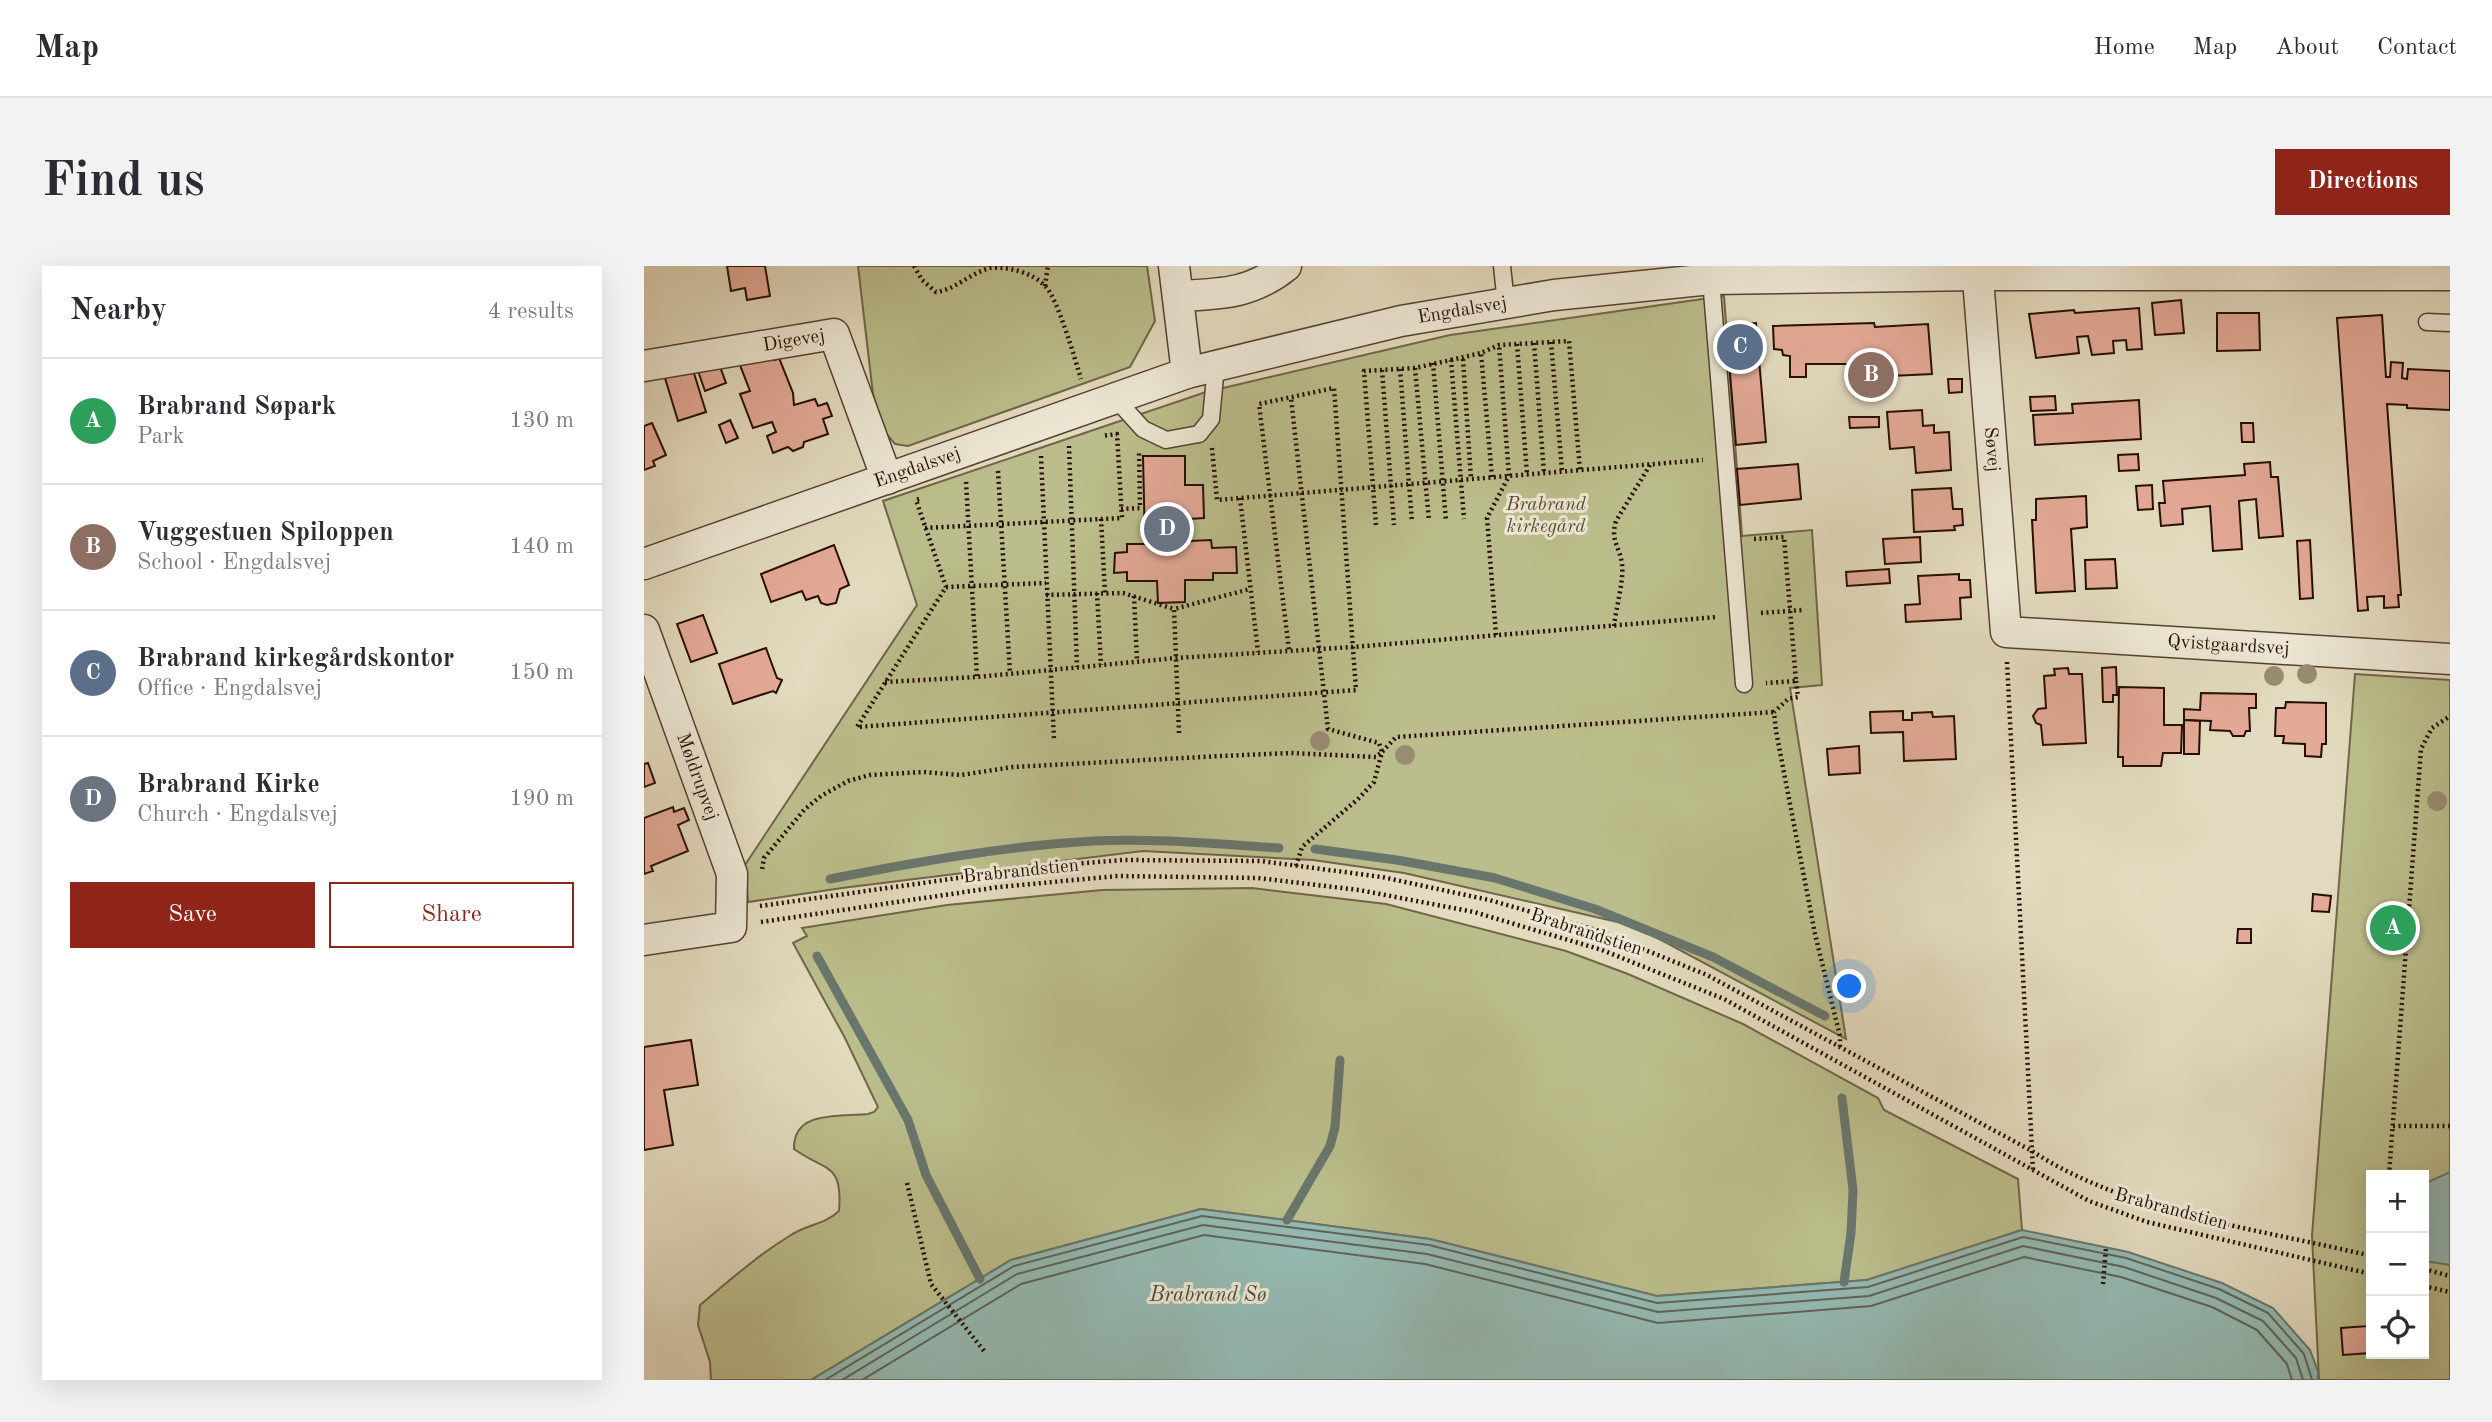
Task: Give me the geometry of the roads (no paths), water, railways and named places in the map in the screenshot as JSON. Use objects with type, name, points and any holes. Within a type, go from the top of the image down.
[{"type":"street","points":[[1174,266],[1187,373]]},
{"type":"street","points":[[1178,296],[1230,293],[1250,288],[1269,279],[1286,266]]},
{"type":"street","name":"Engdalsvej","points":[[644,564],[1187,373],[1401,321],[1554,295],[1711,279],[1977,271],[2316,270],[2450,275]]},
{"type":"street","name":"Søvej","points":[[1977,271],[2006,632]]},
{"type":"street","name":"Digevej","points":[[644,366],[834,334],[887,479]]},
{"type":"street","name":"Møldrupvej","points":[[644,630],[732,874],[731,919],[644,940]]},
{"type":"street","name":"Qvistgaardsvej","points":[[2006,632],[2450,659]]},
{"type":"lane","points":[[1502,266],[1506,303]]},
{"type":"lane","points":[[1711,279],[1744,684]]},
{"type":"lane","points":[[2427,322],[2450,323]]},
{"type":"lane","points":[[1116,399],[1143,429],[1166,440],[1199,434],[1211,419],[1216,366]]},
{"type":"water","points":[[2450,1172],[2450,1265],[2429,1262],[2429,1182]]},
{"type":"water","name":"Brabrand Sø","points":[[1201,1209],[1430,1239],[1657,1296],[1867,1280],[2022,1230],[2128,1252],[2222,1283],[2273,1308],[2310,1350],[2318,1371],[2318,1380],[811,1380],[1011,1260]]},
{"type":"waterway","points":[[830,879],[928,861],[1060,843],[1163,841],[1279,848]]},
{"type":"waterway","points":[[1315,849],[1397,860],[1495,878],[1595,909],[1713,957],[1825,1016]]},
{"type":"waterway","points":[[817,956],[908,1120],[926,1175],[980,1279]]},
{"type":"waterway","points":[[1287,1220],[1330,1146],[1335,1127],[1340,1060]]},
{"type":"waterway","points":[[1842,1098],[1853,1190],[1851,1233],[1844,1282]]},
{"type":"place","name":"Brabrand kirkegårdskontor","points":[[1740,347]]},
{"type":"place","name":"Vuggestuen Spiloppen","points":[[1871,375]]},
{"type":"place","name":"Brabrand Kirke","points":[[1167,529]]},
{"type":"place","name":"Brabrand Søpark","points":[[2393,928]]},
{"type":"park label","name":"Brabrand kirkegård","points":[[1546,516]]}]
